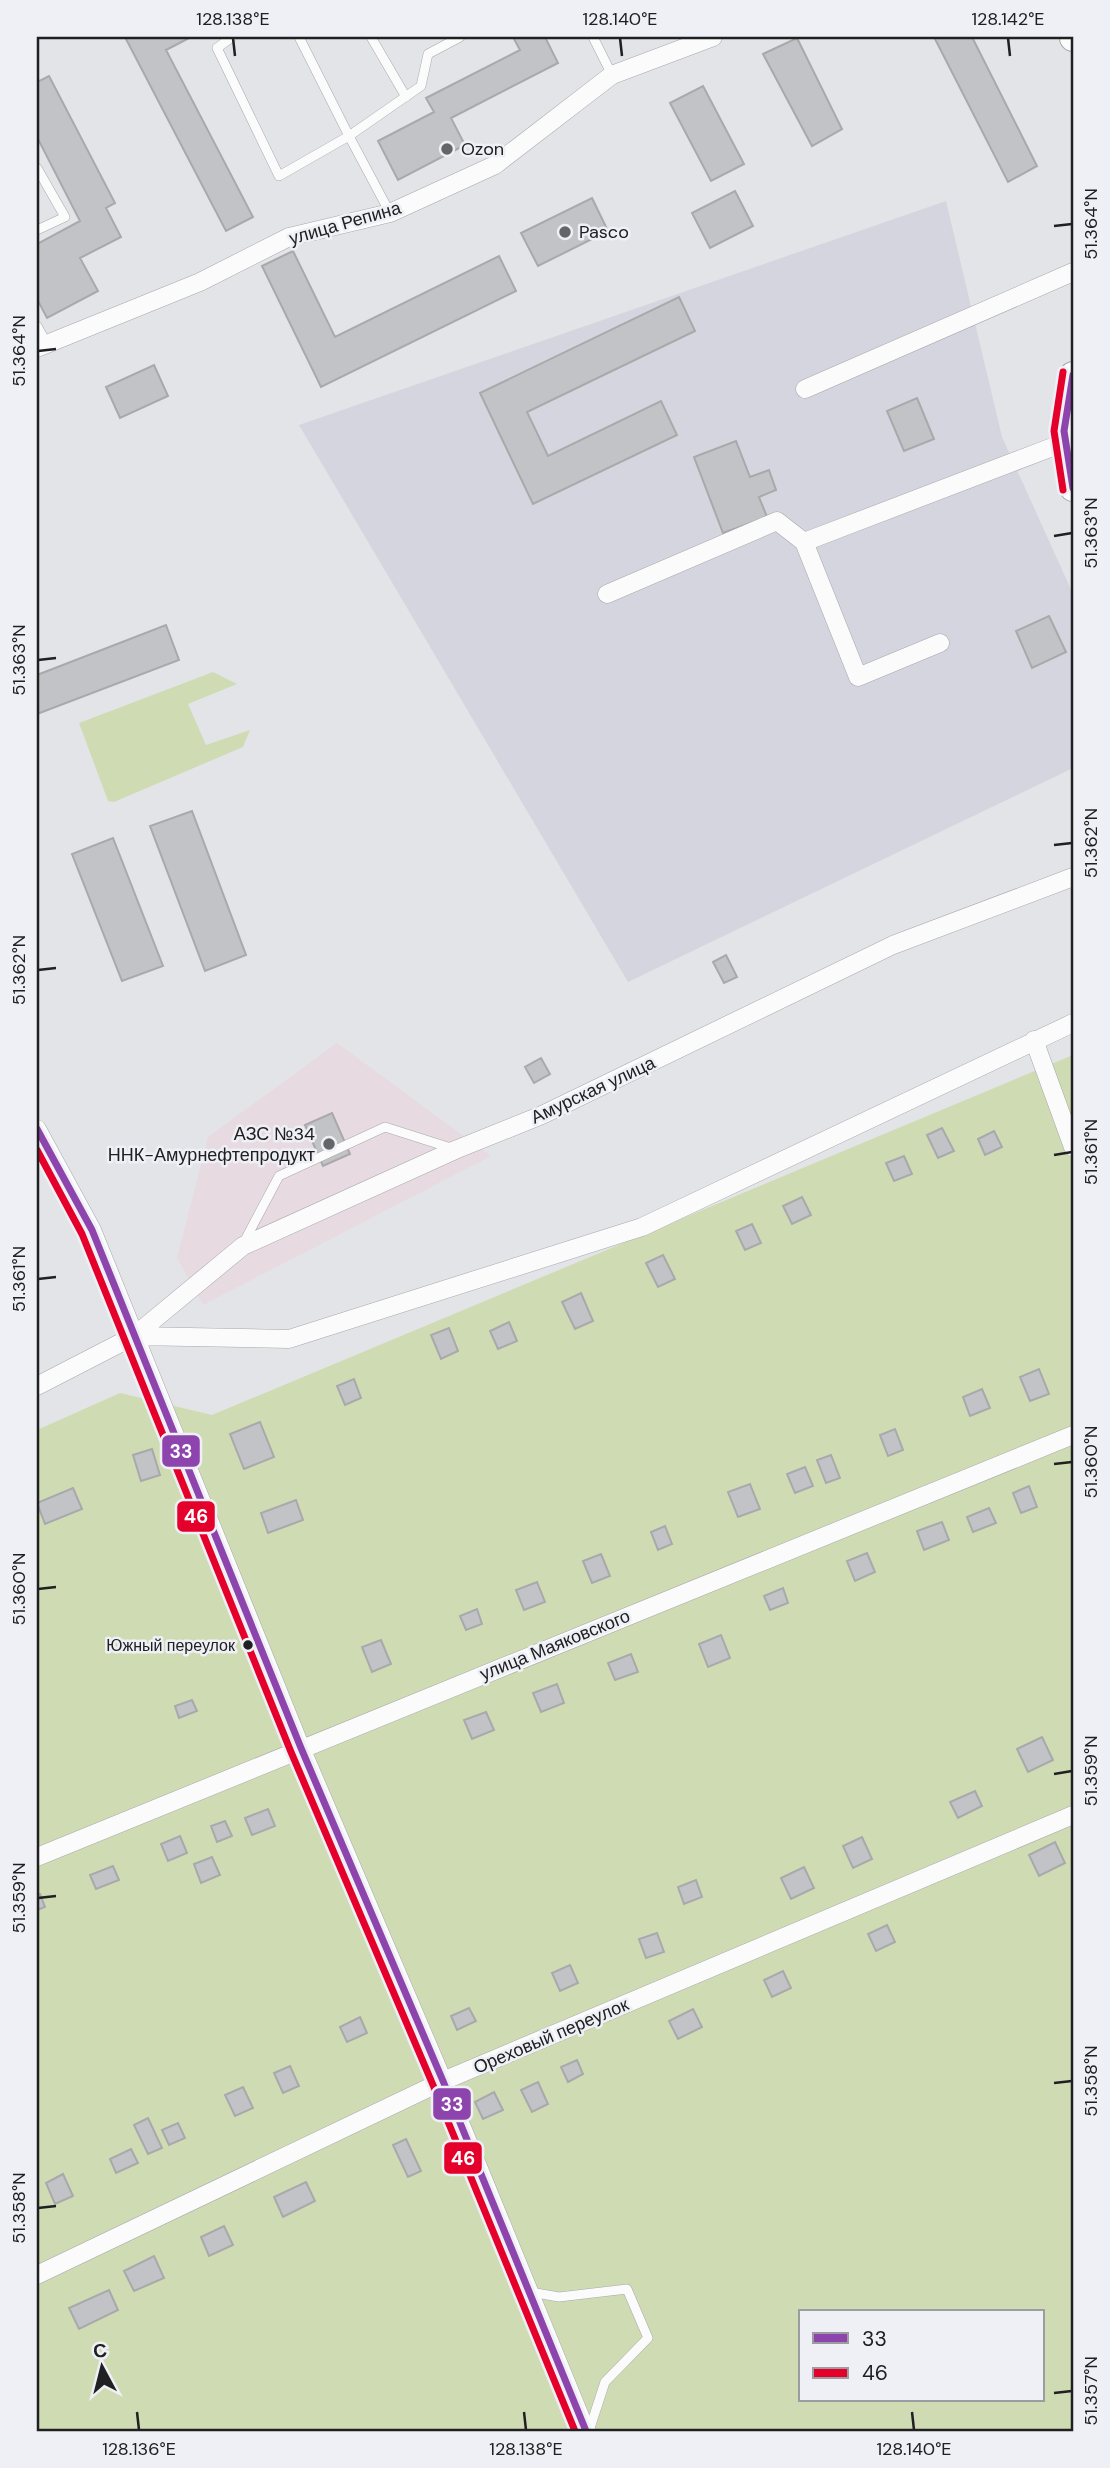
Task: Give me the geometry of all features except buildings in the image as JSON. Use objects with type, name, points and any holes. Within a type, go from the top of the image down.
[{"type":"main road","points":[[1073,375],[1064,409],[1063,443],[1073,488]]},
{"type":"street","name":"улица Репина","points":[[42,346],[200,282],[289,237],[390,213],[495,165],[612,75],[713,37]]},
{"type":"street","points":[[805,389],[1073,272]]},
{"type":"street","points":[[804,542],[1063,443]]},
{"type":"street","points":[[607,594],[777,521],[804,542],[858,677],[940,643]]},
{"type":"street","name":"Амурская улица","points":[[37,1386],[134,1336],[243,1246],[455,1150],[542,1115],[893,945],[1073,877]]},
{"type":"street","name":"Амурская улица","points":[[134,1336],[289,1339],[642,1227],[1073,1023]]},
{"type":"street","points":[[1034,1040],[1073,1147]]},
{"type":"street","points":[[37,1129],[92,1230],[300,1748],[443,2081],[528,2292],[588,2431]]},
{"type":"street","name":"улица Маяковского","points":[[37,1857],[1073,1435]]},
{"type":"street","name":"Ореховый переулок","points":[[37,2275],[443,2081],[1073,1815]]},
{"type":"lane","points":[[232,37],[217,48],[279,176],[349,136],[421,86],[428,54],[460,37]]},
{"type":"lane","points":[[299,37],[390,213]]},
{"type":"lane","points":[[371,37],[406,97]]},
{"type":"lane","points":[[593,37],[612,75]]},
{"type":"lane","points":[[37,168],[65,217],[37,230]]},
{"type":"lane","points":[[37,326],[42,346]]},
{"type":"lane","points":[[243,1246],[279,1176],[386,1127],[455,1150]]},
{"type":"lane","points":[[528,2292],[559,2297],[627,2289],[648,2338],[605,2382],[588,2431]]},
{"type":"shaded area","points":[[946,201],[1002,437],[1073,594],[1073,768],[628,982],[299,425]]},
{"type":"shaded area","points":[[337,1043],[491,1156],[203,1305],[177,1258],[208,1137]]},
{"type":"green space","points":[[213,672],[237,684],[188,704],[206,745],[250,730],[243,747],[114,802],[108,801],[79,723]]},
{"type":"green space","points":[[1073,1055],[1073,2431],[37,2431],[37,1430],[120,1393],[212,1415]]},
{"type":"transit line","name":"46","points":[[1063,372],[1054,431],[1063,490]]},
{"type":"transit line","name":"33","points":[[1073,375],[1064,431],[1073,488]]},
{"type":"transit line","name":"33","points":[[37,1129],[92,1230],[301,1748],[443,2081],[586,2431]]},
{"type":"transit line","name":"46","points":[[37,1150],[82,1234],[291,1752],[433,2085],[575,2431]]},
{"type":"place","name":"Ozon","points":[[447,149]]},
{"type":"place","name":"Pasco","points":[[565,232]]},
{"type":"place","name":"АЗС №34 ННК-Амурнефтепродукт","points":[[329,1144]]},
{"type":"place","name":"Южный переулок","points":[[248,1645]]}]
